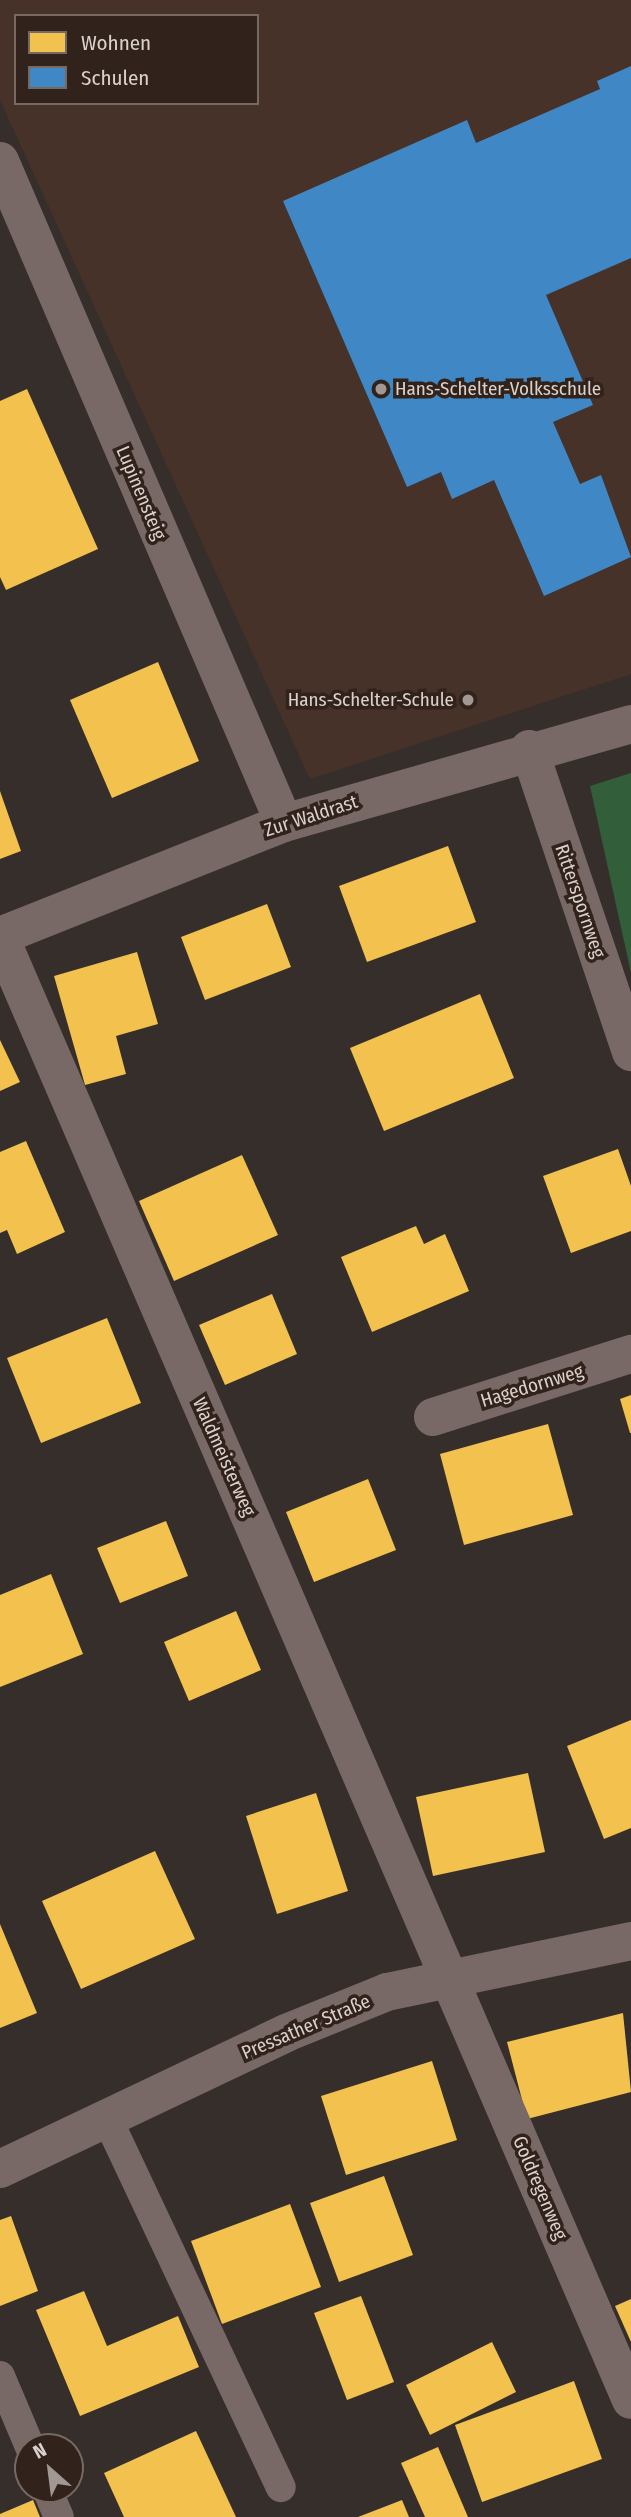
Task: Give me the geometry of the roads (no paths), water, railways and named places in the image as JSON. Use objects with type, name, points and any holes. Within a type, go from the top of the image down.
[{"type":"street","name":"Lupinensteig","points":[[0,161],[284,823]]},
{"type":"street","name":"Zur Waldrast","points":[[0,936],[284,823],[529,749],[631,724]]},
{"type":"street","name":"Ritterspornweg","points":[[529,749],[631,1052]]},
{"type":"street","name":"Waldmeisterweg","points":[[0,936],[452,1976]]},
{"type":"street","name":"Hagedornweg","points":[[433,1417],[631,1354]]},
{"type":"street","name":"Pressather Straße","points":[[0,2169],[286,2033],[387,1992],[452,1976],[631,1941]]},
{"type":"street","name":"Goldregenweg","points":[[452,1976],[631,2400]]},
{"type":"lane","points":[[107,2118],[281,2487]]},
{"type":"lane","points":[[0,2376],[24,2433]]},
{"type":"place","name":"Hans-Schelter-Volksschule","points":[[381,389]]},
{"type":"place","name":"Hans-Schelter-Schule","points":[[468,700]]}]
